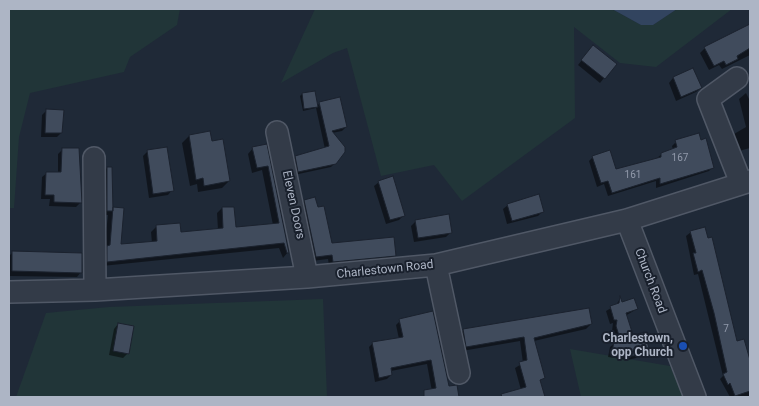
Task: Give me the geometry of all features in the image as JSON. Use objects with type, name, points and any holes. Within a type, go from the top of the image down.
[{"type":"street","points":[[737,78],[708,99],[746,182]]},
{"type":"street","name":"Eleven Doors","points":[[277,132],[307,277]]},
{"type":"street","points":[[94,158],[95,290]]},
{"type":"street","name":"Charlestown Road","points":[[9,292],[95,290],[307,277],[436,265],[626,220],[746,182]]},
{"type":"street","name":"Church Road","points":[[626,220],[694,397]]},
{"type":"street","points":[[436,265],[459,373]]},
{"type":"green space","points":[[9,9],[180,9],[177,25],[130,57],[124,72],[30,93],[19,137],[14,208],[9,208]]},
{"type":"green space","points":[[315,9],[612,9],[641,25],[653,25],[677,9],[732,9],[656,67],[620,63],[574,27],[575,118],[462,201],[434,165],[381,176],[347,48],[333,53],[281,83]]},
{"type":"green space","points":[[323,299],[327,397],[16,397],[46,313],[109,307]]},
{"type":"green space","points":[[570,349],[670,366],[684,397],[581,397]]},
{"type":"water","points":[[612,9],[677,9],[653,25],[641,25]]},
{"type":"building","points":[[750,24],[750,48],[737,56],[738,59],[726,65],[724,61],[714,66],[704,47]]},
{"type":"building","points":[[593,45],[617,64],[605,79],[581,60]]},
{"type":"building","points":[[693,68],[702,88],[681,97],[673,77]]},
{"type":"building","points":[[315,91],[318,107],[304,109],[302,93]]},
{"type":"building","points":[[340,97],[347,127],[332,131],[345,147],[345,152],[336,164],[298,172],[295,156],[329,146],[319,102]]},
{"type":"building","points":[[46,109],[64,110],[62,133],[45,133]]},
{"type":"building","points":[[210,131],[212,141],[223,139],[230,181],[204,186],[203,178],[196,180],[189,135]]},
{"type":"building","points":[[699,133],[701,140],[706,138],[714,168],[660,184],[660,178],[612,193],[608,181],[601,183],[592,156],[610,150],[616,169],[661,157],[661,153],[677,147],[675,140]]},
{"type":"building","points":[[267,144],[289,253],[287,253],[284,243],[107,262],[107,246],[110,245],[113,207],[124,208],[121,244],[157,241],[156,225],[180,223],[181,232],[223,228],[222,207],[234,207],[236,227],[279,223],[268,166],[257,168],[252,147]]},
{"type":"building","points":[[167,147],[174,191],[153,194],[147,150]]},
{"type":"building","points":[[62,148],[79,148],[82,203],[54,202],[54,195],[45,195],[46,172],[61,172]]},
{"type":"building","points":[[107,167],[112,167],[113,211],[107,211]]},
{"type":"building","points":[[393,176],[405,216],[390,220],[378,181]]},
{"type":"building","points":[[539,194],[544,212],[512,221],[507,204]]},
{"type":"building","points":[[315,197],[318,207],[324,206],[332,243],[394,237],[396,256],[333,262],[332,255],[316,257],[304,200]]},
{"type":"building","points":[[449,214],[452,233],[418,238],[415,220]]},
{"type":"building","points":[[705,227],[708,238],[712,237],[737,341],[744,339],[750,360],[750,391],[735,396],[730,383],[728,385],[723,374],[727,372],[714,313],[702,270],[698,272],[693,253],[696,253],[690,231]]},
{"type":"building","points":[[12,251],[82,253],[82,273],[12,271]]},
{"type":"building","points":[[620,296],[622,302],[634,298],[638,309],[626,313],[633,335],[644,332],[650,351],[633,356],[612,353],[614,341],[621,342],[616,326],[617,320],[614,320],[610,306],[619,303]]},
{"type":"building","points":[[589,308],[592,324],[534,338],[545,378],[540,380],[545,397],[502,397],[501,394],[526,387],[519,362],[527,360],[524,337],[466,347],[463,329]]},
{"type":"building","points":[[433,311],[449,386],[457,385],[459,397],[424,397],[424,390],[436,388],[431,360],[391,368],[392,375],[379,378],[372,342],[403,337],[399,319]]},
{"type":"building","points":[[118,323],[134,326],[129,354],[113,351]]},
{"type":"place","name":"Charlestown, opp Church","points":[[683,346]]}]
